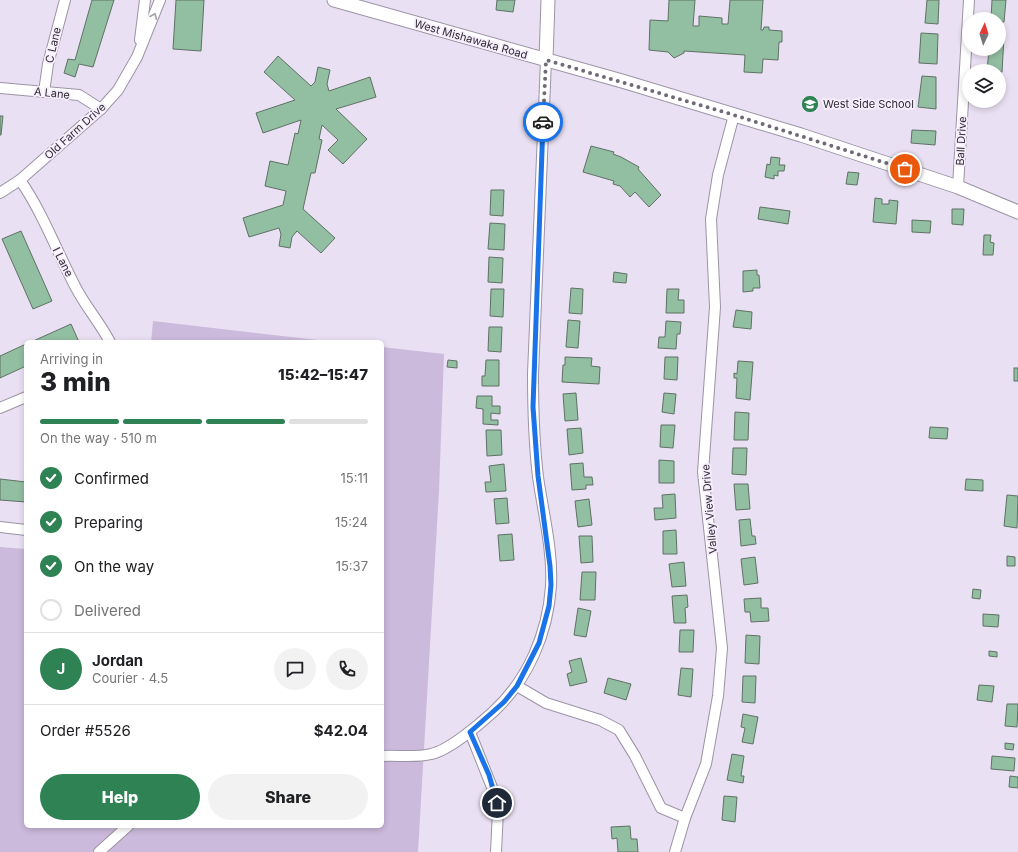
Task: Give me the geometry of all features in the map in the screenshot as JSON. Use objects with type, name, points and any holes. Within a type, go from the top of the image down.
[{"type":"main road","name":"West Mishawaka Road","points":[[334,0],[734,115],[958,187],[1018,212]]},
{"type":"main road","points":[[546,60],[548,0]]},
{"type":"street","name":"C Lane","points":[[44,92],[48,64],[65,0]]},
{"type":"street","name":"Old Farm Drive","points":[[136,57],[141,36],[145,0]]},
{"type":"street","name":"Old Farm Drive","points":[[0,193],[20,180],[101,109],[118,90],[136,57],[160,0]]},
{"type":"street","name":"Ball Drive","points":[[958,187],[969,0]]},
{"type":"street","points":[[384,756],[431,754],[470,732],[504,702],[517,686],[539,643],[545,625],[551,585],[550,566],[538,476],[533,407],[546,60]]},
{"type":"street","name":"A Lane","points":[[0,88],[79,95],[101,109]]},
{"type":"street","name":"Valley View Drive","points":[[676,852],[685,818],[706,764],[718,696],[722,648],[703,472],[715,307],[711,219],[718,175],[734,115]]},
{"type":"street","name":"I Lane","points":[[20,180],[38,208],[49,234],[79,294],[109,340]]},
{"type":"street","points":[[0,408],[24,398]]},
{"type":"street","points":[[0,527],[24,530]]},
{"type":"street","points":[[517,686],[546,703],[600,720],[619,730],[635,756],[661,808],[685,818]]},
{"type":"street","points":[[470,732],[496,795],[498,811],[496,852]]},
{"type":"street","points":[[99,852],[126,828]]},
{"type":"shaded area","points":[[153,321],[318,340],[151,340]]},
{"type":"shaded area","points":[[384,347],[444,354],[439,491],[418,852],[0,852],[0,547],[24,549],[24,828],[384,828]]},
{"type":"building","points":[[92,0],[114,0],[93,67],[79,64],[75,77],[64,73],[68,59],[75,60]]},
{"type":"building","points":[[176,0],[204,0],[201,51],[173,49]]},
{"type":"building","points":[[497,0],[515,0],[513,12],[496,10]]},
{"type":"building","points":[[669,0],[695,0],[693,26],[699,26],[699,16],[722,18],[722,24],[728,24],[730,0],[763,0],[761,30],[763,30],[764,27],[769,27],[769,30],[782,31],[782,42],[779,42],[778,60],[763,59],[762,73],[744,72],[745,55],[684,51],[684,53],[674,58],[668,52],[649,50],[650,20],[668,21]]},
{"type":"building","points":[[927,0],[939,0],[938,24],[925,23]]},
{"type":"building","points":[[992,0],[1006,0],[1005,12],[991,12]]},
{"type":"building","points":[[921,33],[938,34],[937,64],[919,63]]},
{"type":"building","points":[[278,56],[311,86],[315,82],[318,67],[330,70],[327,84],[329,91],[370,77],[376,97],[336,109],[367,139],[343,164],[328,150],[338,140],[322,125],[319,139],[322,140],[315,173],[311,173],[303,209],[335,238],[321,253],[297,231],[292,237],[290,248],[279,246],[281,234],[279,228],[249,237],[243,218],[283,205],[286,191],[265,186],[270,161],[288,165],[295,133],[298,134],[301,120],[263,133],[256,113],[295,100],[264,72]]},
{"type":"building","points":[[988,56],[1003,56],[1002,64],[988,64]]},
{"type":"building","points":[[922,76],[936,77],[936,109],[918,107]]},
{"type":"building","points":[[0,116],[3,116],[1,135],[0,135]]},
{"type":"building","points":[[912,130],[936,131],[935,145],[911,143]]},
{"type":"building","points":[[591,146],[614,152],[613,154],[639,167],[638,169],[661,195],[649,207],[635,192],[630,197],[620,186],[613,184],[614,181],[583,172]]},
{"type":"building","points":[[771,157],[780,158],[779,165],[785,165],[784,171],[778,171],[778,176],[774,175],[774,179],[765,177],[767,164],[770,165]]},
{"type":"building","points":[[848,172],[859,173],[857,185],[846,184]]},
{"type":"building","points":[[491,190],[504,190],[503,216],[490,215]]},
{"type":"building","points":[[875,198],[882,199],[882,204],[889,204],[889,200],[898,201],[896,224],[873,222]]},
{"type":"building","points":[[760,207],[790,211],[788,224],[758,219]]},
{"type":"building","points":[[952,209],[964,209],[963,225],[952,224]]},
{"type":"building","points":[[912,220],[931,221],[930,233],[912,232]]},
{"type":"building","points":[[490,223],[505,224],[504,250],[488,249]]},
{"type":"building","points":[[21,231],[52,301],[33,309],[2,239]]},
{"type":"building","points":[[984,235],[991,235],[990,242],[994,243],[993,255],[983,255]]},
{"type":"building","points":[[489,257],[503,258],[502,283],[488,282]]},
{"type":"building","points":[[757,270],[760,288],[753,288],[753,291],[743,292],[743,271]]},
{"type":"building","points":[[614,272],[627,274],[626,283],[613,282]]},
{"type":"building","points":[[571,288],[583,289],[582,314],[569,313]]},
{"type":"building","points":[[491,289],[504,289],[503,317],[490,316]]},
{"type":"building","points":[[667,289],[679,289],[678,300],[684,300],[684,313],[666,313]]},
{"type":"building","points":[[736,310],[752,312],[751,329],[733,327]]},
{"type":"building","points":[[568,320],[580,321],[578,348],[566,347]]},
{"type":"building","points":[[666,321],[681,322],[680,334],[677,334],[676,349],[658,348],[659,337],[665,337]]},
{"type":"building","points":[[71,324],[78,340],[35,340]]},
{"type":"building","points":[[489,327],[502,327],[501,352],[488,351]]},
{"type":"building","points":[[24,345],[24,367],[0,378],[0,356]]},
{"type":"building","points":[[565,357],[592,358],[591,366],[600,367],[599,384],[562,382]]},
{"type":"building","points":[[665,357],[678,357],[677,380],[664,379]]},
{"type":"building","points":[[448,360],[457,361],[457,368],[447,367]]},
{"type":"building","points":[[486,360],[499,360],[499,386],[482,386],[482,376],[485,376]]},
{"type":"building","points":[[738,361],[753,362],[750,400],[736,398],[737,378],[734,378],[734,373],[737,374]]},
{"type":"building","points":[[1014,368],[1018,368],[1018,381],[1014,381]]},
{"type":"building","points":[[576,393],[578,420],[565,421],[563,394]]},
{"type":"building","points":[[664,393],[676,394],[674,414],[662,412]]},
{"type":"building","points":[[477,396],[492,396],[492,406],[500,406],[500,414],[491,413],[491,420],[498,420],[498,425],[483,424],[483,409],[476,408]]},
{"type":"building","points":[[735,412],[749,413],[748,440],[734,440]]},
{"type":"building","points":[[661,425],[675,425],[673,448],[660,447]]},
{"type":"building","points":[[930,427],[948,428],[947,439],[929,438]]},
{"type":"building","points":[[581,428],[583,453],[569,455],[567,429]]},
{"type":"building","points":[[486,430],[501,430],[502,455],[487,456]]},
{"type":"building","points":[[733,448],[747,448],[746,475],[732,474]]},
{"type":"building","points":[[659,460],[674,461],[674,483],[659,483]]},
{"type":"building","points":[[583,463],[584,477],[592,477],[593,485],[586,485],[586,489],[572,490],[570,464]]},
{"type":"building","points":[[504,464],[506,491],[486,492],[485,482],[491,482],[489,466]]},
{"type":"building","points":[[0,479],[24,482],[24,502],[0,500]]},
{"type":"building","points":[[966,479],[983,480],[983,491],[965,490]]},
{"type":"building","points":[[734,484],[748,484],[750,509],[736,510]]},
{"type":"building","points":[[675,494],[676,518],[655,520],[654,508],[663,508],[662,495]]},
{"type":"building","points":[[1007,495],[1018,496],[1017,528],[1004,526]]},
{"type":"building","points":[[507,498],[509,523],[496,524],[494,499]]},
{"type":"building","points":[[589,499],[592,525],[578,527],[575,501]]},
{"type":"building","points":[[750,519],[752,536],[755,536],[756,544],[741,546],[739,520]]},
{"type":"building","points":[[676,530],[677,554],[663,554],[663,531]]},
{"type":"building","points":[[512,534],[514,560],[500,561],[498,535]]},
{"type":"building","points":[[579,536],[592,536],[593,562],[581,563]]},
{"type":"building","points":[[1007,556],[1015,557],[1015,566],[1007,566]]},
{"type":"building","points":[[755,557],[758,583],[744,585],[741,559]]},
{"type":"building","points":[[684,562],[686,586],[672,587],[669,564]]},
{"type":"building","points":[[582,572],[596,572],[595,600],[580,600]]},
{"type":"building","points":[[973,589],[981,590],[980,599],[972,598]]},
{"type":"building","points":[[687,595],[688,607],[685,608],[686,623],[674,623],[672,596]]},
{"type":"building","points":[[761,598],[761,608],[768,608],[769,621],[751,622],[750,612],[745,612],[744,599]]},
{"type":"building","points":[[578,608],[591,611],[586,637],[574,635]]},
{"type":"building","points":[[983,614],[999,615],[998,627],[983,626]]},
{"type":"building","points":[[680,630],[694,630],[693,652],[679,652]]},
{"type":"building","points":[[746,635],[760,636],[759,664],[745,663]]},
{"type":"building","points":[[989,651],[997,652],[997,657],[989,656]]},
{"type":"building","points":[[581,658],[587,682],[570,686],[567,674],[572,672],[569,661]]},
{"type":"building","points":[[681,668],[693,669],[691,697],[678,695]]},
{"type":"building","points":[[743,676],[756,676],[755,703],[742,702]]},
{"type":"building","points":[[608,678],[631,684],[626,700],[604,693]]},
{"type":"building","points":[[979,685],[994,686],[992,702],[977,700]]},
{"type":"building","points":[[1007,704],[1018,704],[1017,727],[1005,726]]},
{"type":"building","points":[[743,714],[758,717],[753,744],[742,742],[745,728],[741,727]]},
{"type":"building","points":[[1005,743],[1014,744],[1013,750],[1005,749]]},
{"type":"building","points":[[732,754],[744,756],[741,776],[744,776],[743,783],[727,780]]},
{"type":"building","points":[[992,756],[1015,758],[1014,771],[991,769]]},
{"type":"building","points":[[1010,776],[1018,777],[1018,788],[1009,787]]},
{"type":"building","points":[[724,796],[737,797],[735,822],[722,820]]},
{"type":"building","points":[[630,826],[631,839],[637,839],[638,852],[618,852],[617,838],[612,839],[611,827]]},
{"type":"way so far","points":[[543,122],[546,60],[800,135],[905,169]]},
{"type":"place","name":"West Side School","points":[[810,104]]},
{"type":"route","points":[[497,803],[496,795],[489,775],[470,732],[504,702],[517,686],[527,670],[545,625],[551,585],[550,566],[538,476],[533,407],[543,122]]}]
